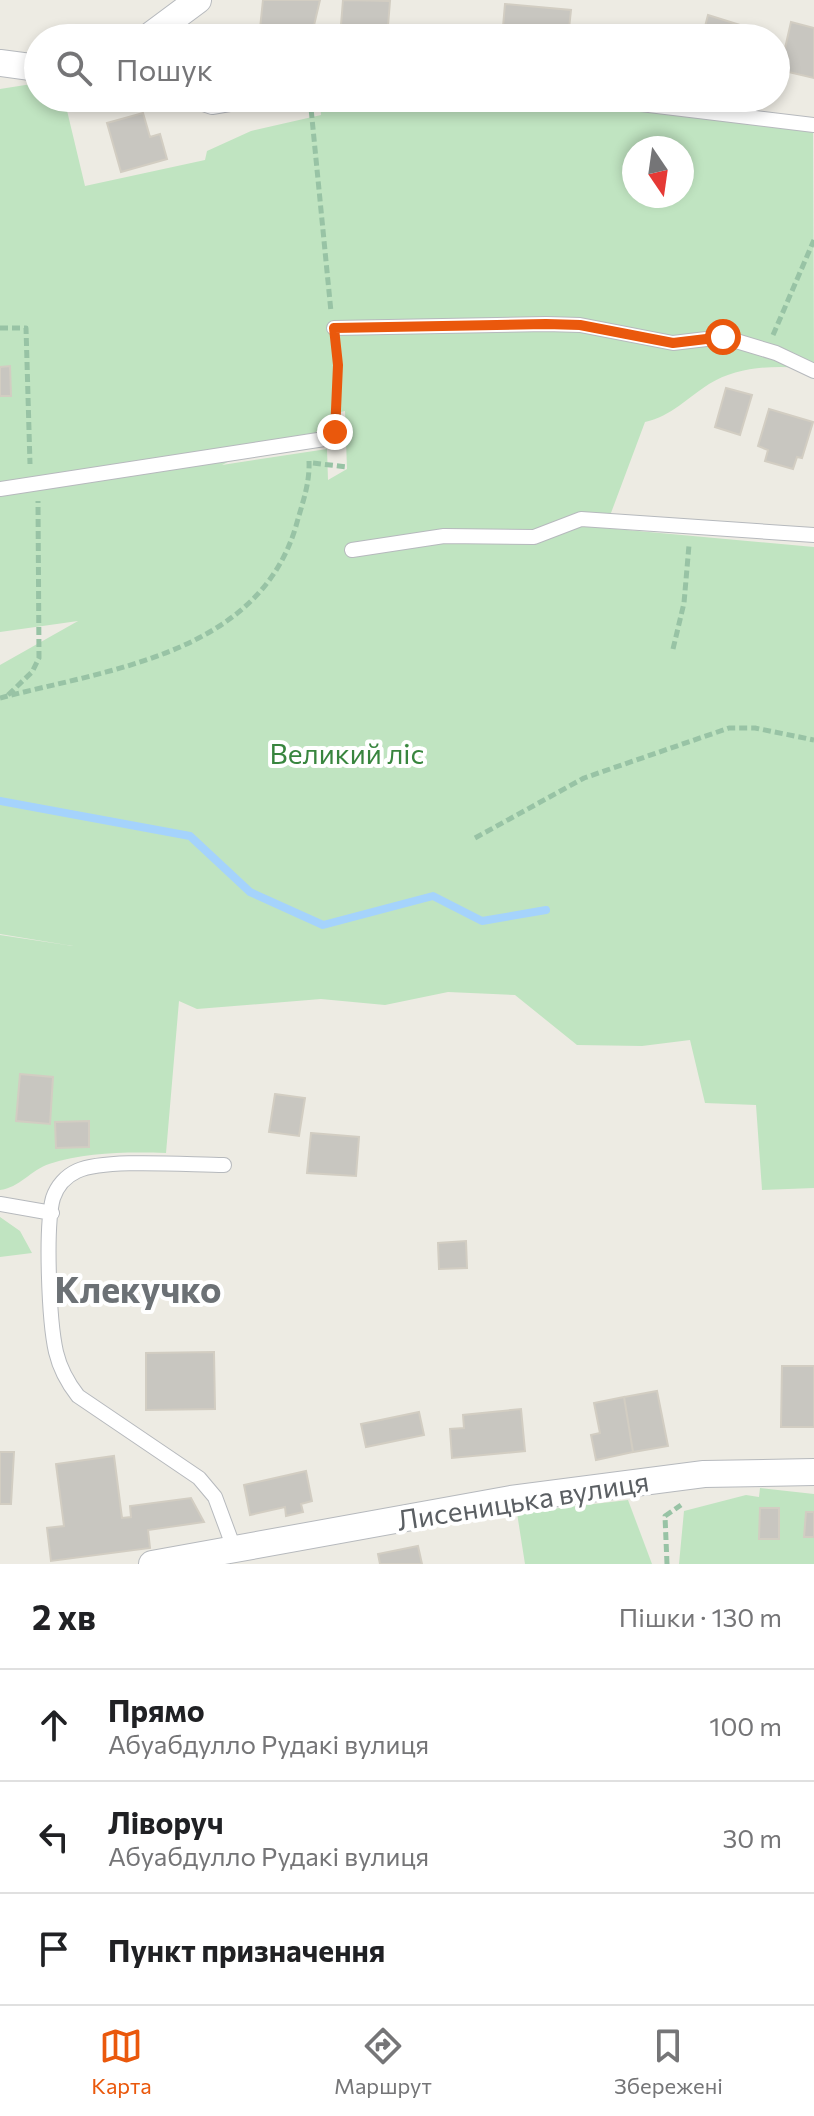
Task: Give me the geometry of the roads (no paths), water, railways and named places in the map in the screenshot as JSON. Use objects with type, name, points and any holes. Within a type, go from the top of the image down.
[{"type":"street","points":[[166,24],[198,0]]},
{"type":"street","points":[[0,63],[24,66]]},
{"type":"street","name":"Лисеницька вулиця","points":[[152,1564],[511,1499],[704,1474],[814,1472]]},
{"type":"lane","points":[[707,112],[814,125]]},
{"type":"lane","points":[[334,328],[546,324],[580,325],[673,343],[723,337],[766,350],[814,371]]},
{"type":"lane","points":[[0,489],[331,438]]},
{"type":"lane","points":[[352,550],[444,536],[534,537],[581,519],[814,535]]},
{"type":"lane","points":[[224,1165],[110,1165],[80,1169],[59,1186],[52,1213],[49,1308],[56,1353],[65,1379],[78,1396],[199,1478],[215,1497],[235,1551]]},
{"type":"lane","points":[[0,1204],[52,1213]]},
{"type":"waterway","points":[[0,801],[190,836],[250,892],[323,925],[433,896],[482,921],[546,910]]},
{"type":"district","name":"Клекучко","points":[[138,1290]]},
{"type":"park label","name":"Великий ліс","points":[[347,754]]}]
